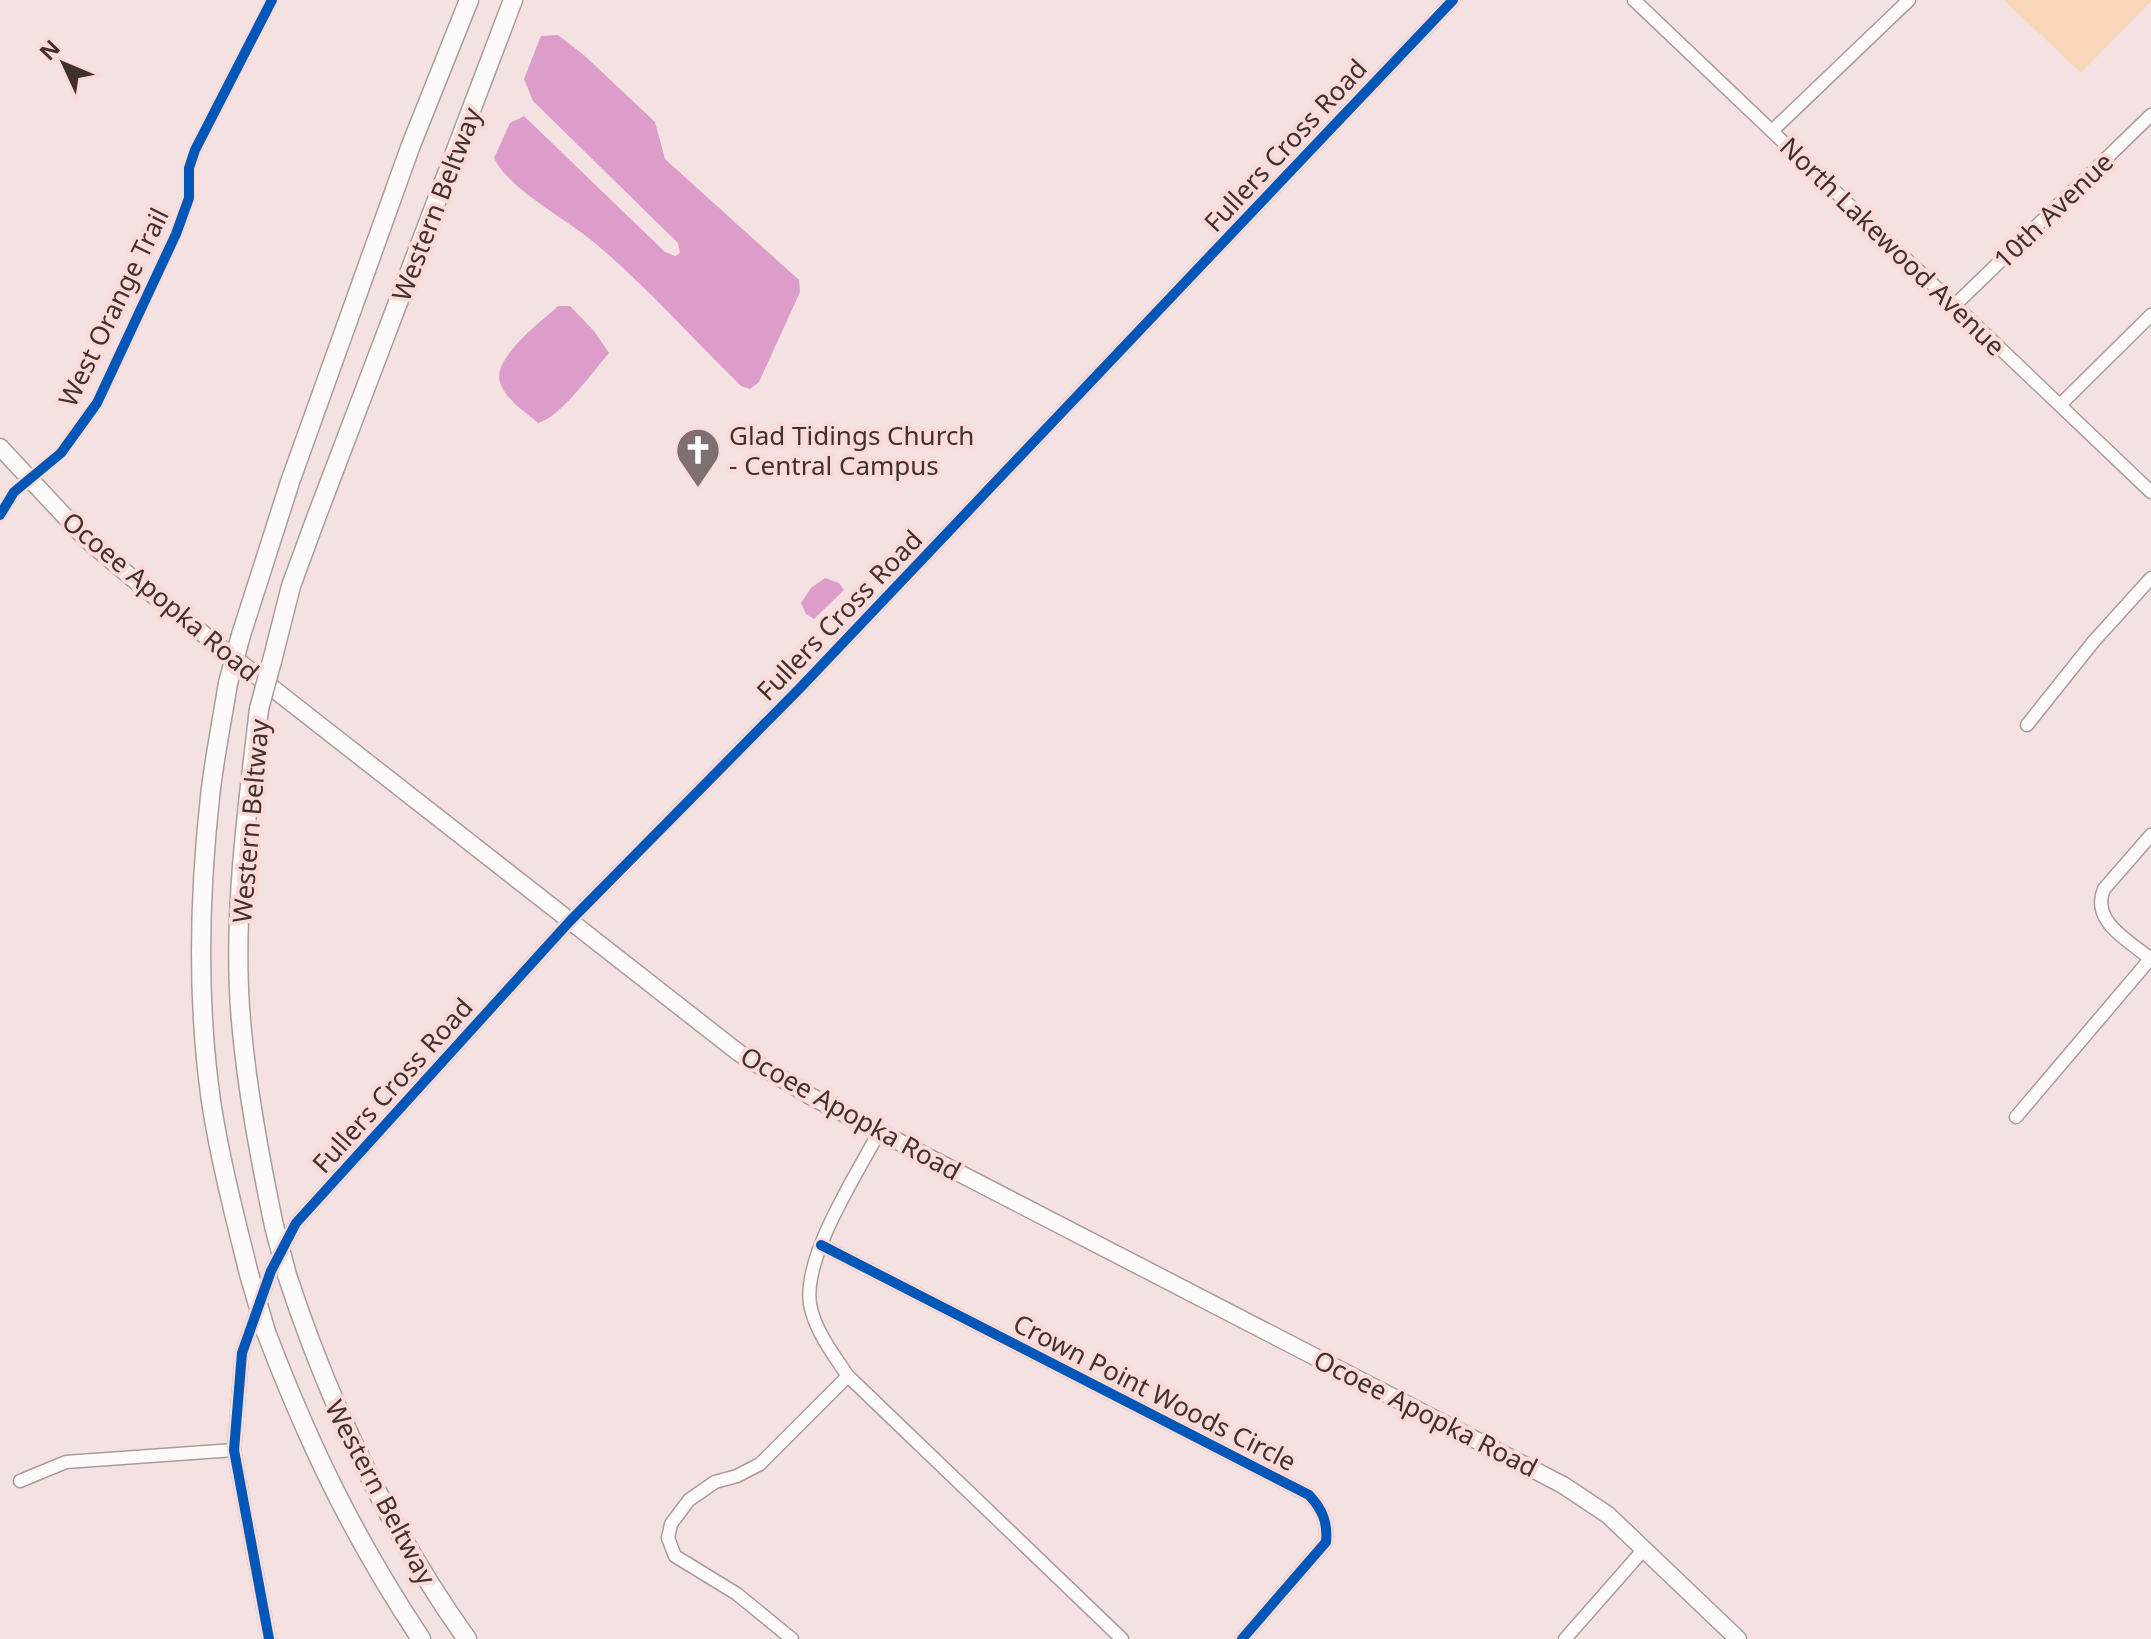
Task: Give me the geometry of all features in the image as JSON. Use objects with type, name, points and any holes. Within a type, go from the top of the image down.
[{"type":"highway","points":[[411,145],[461,0]]},
{"type":"highway","name":"Western Beltway","points":[[421,1639],[387,1587],[327,1479],[266,1332],[249,1274],[226,1180],[211,1100],[203,1003],[203,893],[209,810],[228,683],[241,635],[285,497],[411,145],[469,0]]},
{"type":"highway","name":"Western Beltway","points":[[467,1639],[426,1580],[368,1477],[279,1273],[274,1226],[251,1110],[241,1018],[239,930],[244,833],[259,709],[291,586],[516,0]]},
{"type":"main road","name":"Ocoee Apopka Road","points":[[0,447],[87,540],[138,583],[739,1053],[812,1097],[1550,1477],[1590,1501],[1645,1548],[1738,1639]]},
{"type":"street","name":"Fullers Cross Road","points":[[269,1639],[234,1450],[242,1353],[279,1273],[296,1223],[570,921],[801,687],[1453,0]]},
{"type":"street","name":"North Lakewood Avenue","points":[[1634,0],[2151,492]]},
{"type":"street","points":[[1772,131],[1909,0]]},
{"type":"street","name":"10th Avenue","points":[[1955,305],[2151,115]]},
{"type":"street","points":[[2060,405],[2151,315]]},
{"type":"street","points":[[2027,725],[2094,641],[2151,578]]},
{"type":"street","points":[[2016,1117],[2151,959],[2105,920],[2100,910],[2100,899],[2104,889],[2151,835]]},
{"type":"street","points":[[879,1132],[821,1245],[810,1276],[810,1307],[830,1349],[848,1376],[1122,1639]]},
{"type":"street","name":"Crown Point Woods Circle","points":[[821,1245],[1309,1495],[1320,1508],[1327,1527],[1326,1542],[1242,1639]]},
{"type":"street","points":[[792,1639],[737,1594],[675,1556],[668,1538],[671,1524],[689,1500],[715,1482],[737,1476],[760,1464],[848,1376]]},
{"type":"street","points":[[20,1481],[66,1462],[234,1450]]},
{"type":"street","points":[[1565,1639],[1645,1548]]},
{"type":"shaded area","points":[[2004,0],[2151,0],[2151,1],[2081,73]]},
{"type":"shaded area","points":[[558,35],[655,122],[665,159],[799,280],[800,292],[759,382],[750,389],[741,386],[615,260],[512,182],[494,158],[510,123],[524,116],[665,252],[675,256],[680,253],[678,243],[533,101],[524,79],[541,36]]},
{"type":"shaded area","points":[[558,306],[570,306],[594,331],[609,353],[566,403],[538,423],[506,394],[500,382],[500,372],[511,351]]},
{"type":"shaded area","points":[[825,578],[839,583],[844,590],[814,619],[806,614],[801,603],[811,588]]},
{"type":"cycle path","name":"West Orange Trail","points":[[0,515],[14,492],[61,453],[97,403],[176,234],[189,198],[189,168],[195,150],[272,0]]},
{"type":"cycle path","points":[[269,1639],[234,1450],[242,1353],[271,1271],[296,1223],[570,921],[801,687],[1453,0]]},
{"type":"cycle path","points":[[821,1245],[1309,1495],[1323,1516],[1326,1542],[1242,1639]]},
{"type":"place","name":"Glad Tidings Church - Central Campus","points":[[698,489]]}]
